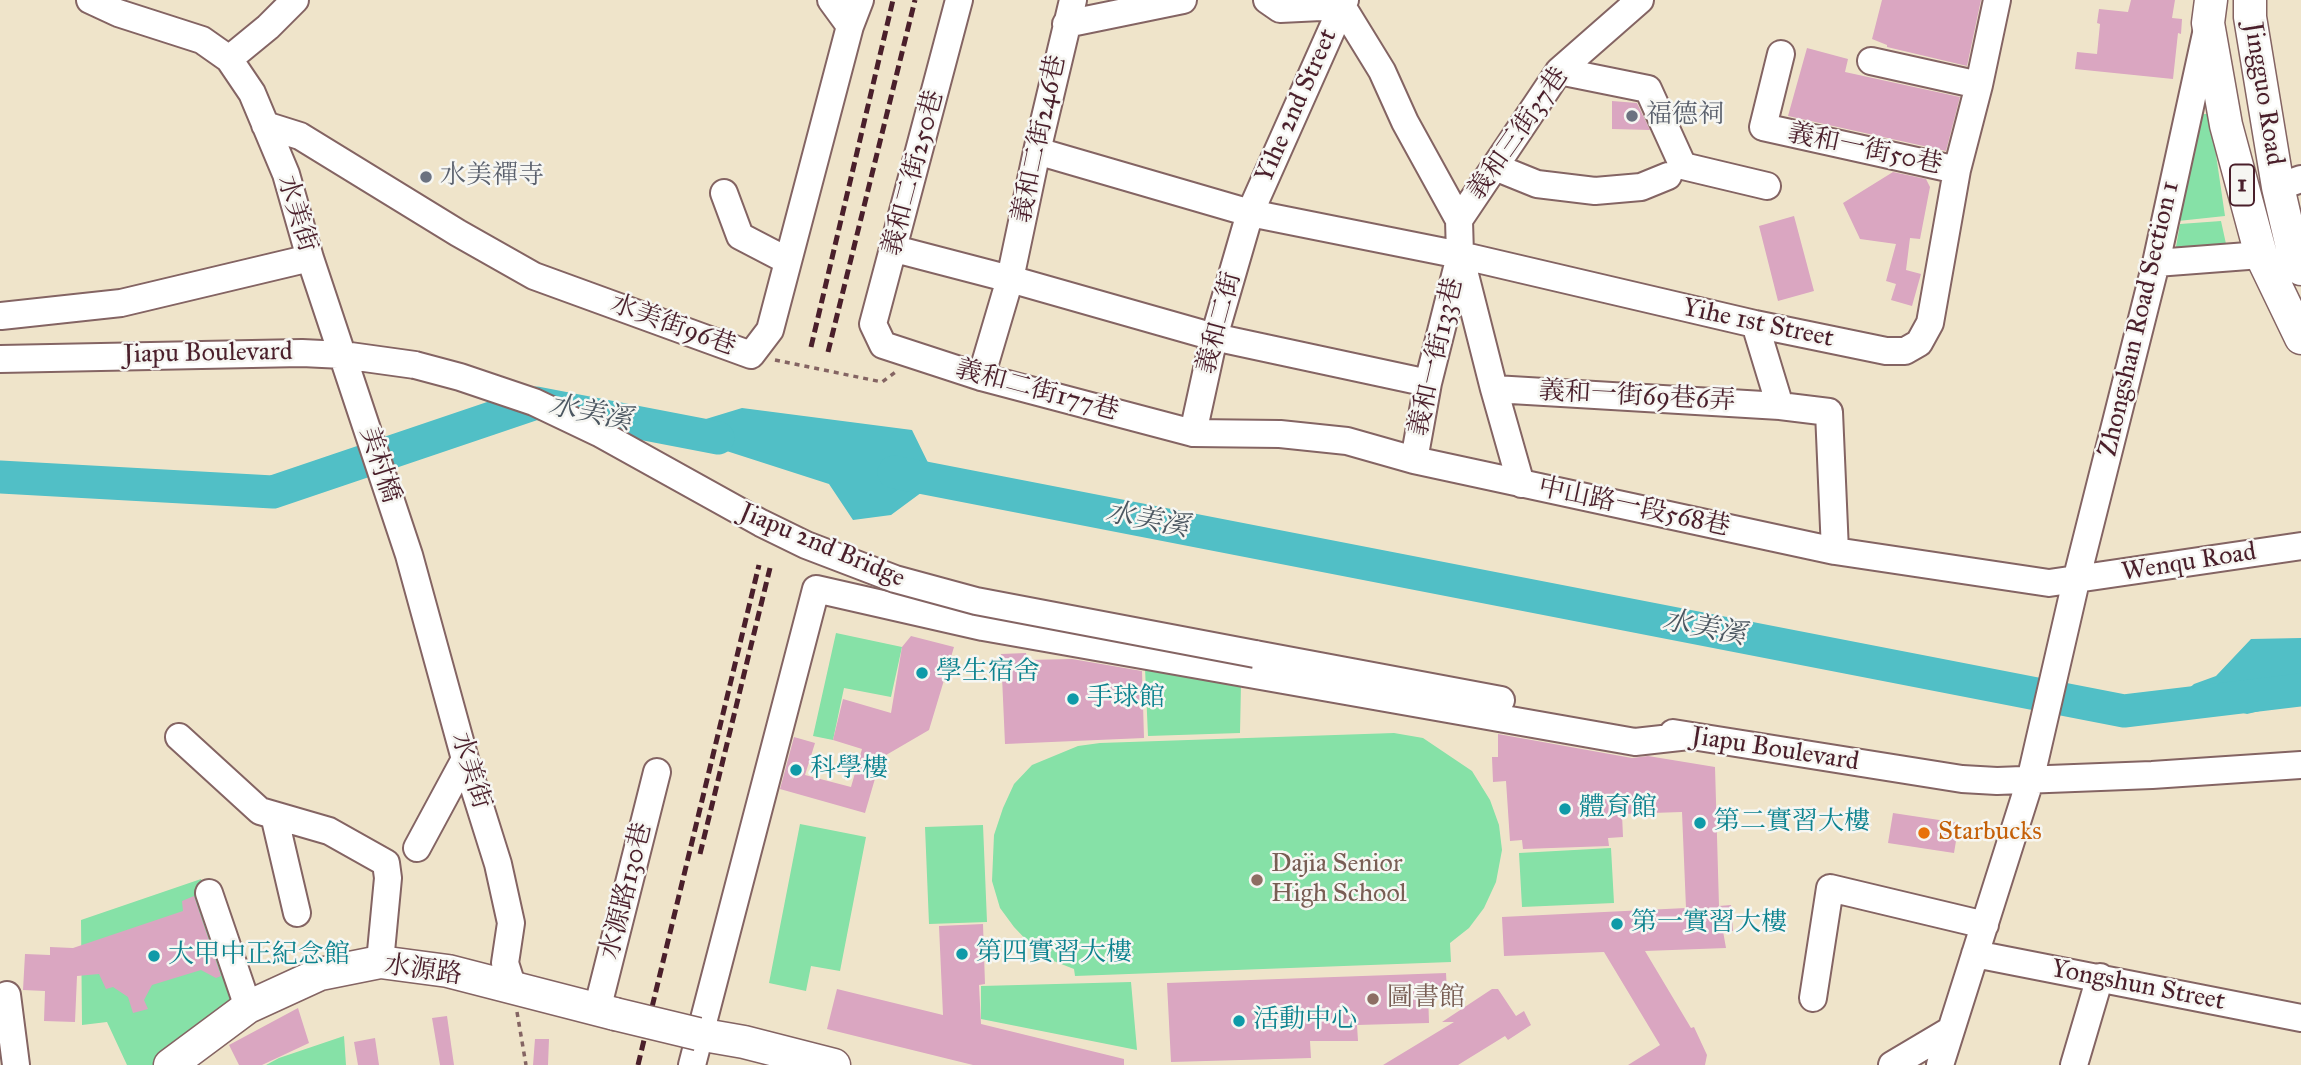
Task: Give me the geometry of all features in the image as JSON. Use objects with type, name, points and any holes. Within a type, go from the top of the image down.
[{"type":"main road","name":"Jingguo Road","points":[[2250,0],[2250,18],[2290,183],[2292,247],[2301,269]]},
{"type":"main road","name":"Jingguo Road","points":[[2214,8],[2226,125],[2261,255],[2301,338]]},
{"type":"main road","name":"水源路","points":[[170,1065],[248,1007],[320,974],[380,962],[448,971],[698,1034],[751,1054],[834,1065]]},
{"type":"street","points":[[90,0],[118,13],[202,40],[229,59],[268,27],[295,0]]},
{"type":"street","points":[[831,0],[850,26]]},
{"type":"street","name":"水美街96巷","points":[[265,125],[299,136],[534,276],[751,355],[770,330],[850,26],[860,0]]},
{"type":"street","name":"義和二街250巷","points":[[883,345],[873,324],[959,0]]},
{"type":"street","points":[[1069,12],[1183,0]]},
{"type":"street","points":[[1267,0],[1280,9],[1344,3],[1459,220]]},
{"type":"street","name":"義和三街37巷","points":[[1460,255],[1459,220],[1559,71],[1640,0]]},
{"type":"street","name":"Yihe 1st Street","points":[[1037,151],[1250,213],[1460,255],[1755,324],[1886,351],[1905,351],[1919,343],[1930,323],[1957,170],[1997,0]]},
{"type":"street","name":"Yihe 2nd Street","points":[[1250,213],[1344,3]]},
{"type":"street","name":"Zhongshan Road Section 1","points":[[2030,781],[2076,581],[2156,263],[2214,8]]},
{"type":"street","name":"義和二街246巷","points":[[981,377],[1010,279],[1069,12]]},
{"type":"street","name":"義和一街50巷","points":[[1781,54],[1763,127],[1957,170]]},
{"type":"street","name":"水美街","points":[[229,59],[252,93],[286,174],[310,258],[346,365]]},
{"type":"street","points":[[1871,61],[1979,85]]},
{"type":"street","points":[[1559,71],[1648,89],[1684,166],[1766,186]]},
{"type":"street","points":[[1495,167],[1536,184],[1595,191],[1641,187],[1668,176]]},
{"type":"street","points":[[724,193],[740,236],[788,261]]},
{"type":"street","name":"義和二街","points":[[1193,433],[1214,337],[1250,213]]},
{"type":"street","points":[[895,249],[1214,337],[1428,383]]},
{"type":"street","points":[[1460,255],[1521,484]]},
{"type":"street","name":"義和一街133巷","points":[[1414,460],[1428,383],[1460,255]]},
{"type":"street","points":[[2156,263],[2261,255]]},
{"type":"street","points":[[1,316],[121,303],[310,258]]},
{"type":"street","points":[[1755,324],[1780,406]]},
{"type":"street","name":"義和二街177巷","points":[[883,345],[981,377],[1193,433]]},
{"type":"street","name":"Jiapu Boulevard","points":[[0,359],[256,353],[346,365],[415,365]]},
{"type":"street","name":"美村橋","points":[[346,365],[408,555]]},
{"type":"street","name":"Jiapu 2nd Bridge","points":[[415,365],[534,402],[598,433],[761,523],[806,545],[895,579],[976,601],[1255,654]]},
{"type":"street","name":"義和一街69巷6弄","points":[[1494,389],[1780,406],[1829,412],[1835,551]]},
{"type":"street","name":"中山路一段568巷","points":[[1193,433],[1280,434],[1347,441],[1414,460],[1835,551],[2049,583],[2076,581]]},
{"type":"street","name":"Wenqu Road","points":[[2076,581],[2301,546]]},
{"type":"street","name":"水美街","points":[[408,555],[465,759],[498,864],[511,923],[505,963],[513,988]]},
{"type":"street","points":[[692,1065],[816,589],[984,627],[1608,737],[1635,741],[1689,736]]},
{"type":"street","name":"Jiapu Boulevard","points":[[1255,654],[1689,736],[1962,779],[2030,781],[2301,765]]},
{"type":"street","points":[[179,737],[260,811],[329,831],[386,863],[388,878],[380,962]]},
{"type":"street","points":[[417,848],[465,759]]},
{"type":"street","name":"水源路130巷","points":[[606,1012],[657,772]]},
{"type":"street","points":[[1940,1065],[2030,781]]},
{"type":"street","points":[[274,815],[297,913]]},
{"type":"street","points":[[1813,998],[1830,888],[1985,925]]},
{"type":"street","points":[[209,893],[248,1007]]},
{"type":"street","name":"Yongshun Street","points":[[1975,954],[2301,1018]]},
{"type":"street","points":[[2074,1065],[2100,977]]},
{"type":"street","points":[[0,998],[7,995],[16,1065]]},
{"type":"street","points":[[1892,1065],[1951,1030]]},
{"type":"path","points":[[751,355],[882,382],[916,357]]},
{"type":"path","points":[[513,988],[526,1065]]},
{"type":"green space","points":[[2202,114],[2210,114],[2225,216],[2178,221]]},
{"type":"green space","points":[[2221,221],[2228,253],[2174,258],[2180,224]]},
{"type":"green space","points":[[836,633],[902,647],[891,697],[844,688],[833,740],[813,736]]},
{"type":"green space","points":[[1145,668],[1241,684],[1240,733],[1148,736]]},
{"type":"green space","points":[[1394,733],[1423,738],[1472,771],[1490,800],[1499,825],[1502,850],[1496,882],[1484,908],[1469,928],[1450,943],[1451,962],[1075,976],[1074,969],[1051,960],[1032,946],[1000,908],[992,881],[994,835],[1014,784],[1032,765],[1078,746],[1100,743]]},
{"type":"green space","points":[[800,824],[866,837],[840,971],[811,966],[806,991],[769,983]]},
{"type":"green space","points":[[983,825],[987,922],[929,924],[925,827]]},
{"type":"green space","points":[[1611,848],[1614,903],[1522,907],[1519,853]]},
{"type":"green space","points":[[201,879],[238,994],[156,1065],[127,1065],[107,1022],[82,1025],[81,920]]},
{"type":"green space","points":[[1131,982],[1137,1050],[981,1019],[981,986]]},
{"type":"green space","points":[[344,1036],[346,1065],[266,1065],[279,1058]]},
{"type":"water","points":[[742,408],[912,430],[937,481],[891,515],[853,520],[829,484],[711,446],[673,429]]},
{"type":"water","points":[[2301,638],[2301,701],[2247,714],[2228,709],[2170,705],[2194,684],[2216,676],[2251,639]]},
{"type":"building","points":[[1882,0],[1981,0],[1967,66],[1887,47],[1872,39]]},
{"type":"building","points":[[2131,0],[2175,0],[2172,18],[2182,19],[2173,79],[2075,69],[2077,52],[2097,54],[2099,9],[2128,12]]},
{"type":"building","points":[[1807,48],[1848,59],[1845,72],[1960,97],[1946,151],[1788,116]]},
{"type":"building","name":"福德祠","points":[[1612,101],[1637,103],[1650,130],[1612,129]]},
{"type":"building","points":[[1893,172],[1926,179],[1930,187],[1920,239],[1910,238],[1906,270],[1921,274],[1912,306],[1891,300],[1896,284],[1886,281],[1896,244],[1860,239],[1843,203]]},
{"type":"building","points":[[1794,216],[1814,291],[1778,301],[1759,226]]},
{"type":"building","name":"學生宿舍","points":[[911,636],[954,647],[929,730],[881,758],[865,813],[780,789],[794,737],[815,743],[805,775],[851,787],[862,749],[833,740],[843,699],[891,713],[902,647]]},
{"type":"building","name":"手球館","points":[[1026,653],[1027,660],[1072,659],[1142,671],[1144,738],[1005,744],[1001,654]]},
{"type":"building","points":[[1498,734],[1632,758],[1648,756],[1715,767],[1719,906],[1731,905],[1733,931],[1723,931],[1726,948],[1645,951],[1691,1028],[1694,1027],[1707,1055],[1705,1065],[1628,1065],[1660,1045],[1604,952],[1504,956],[1502,917],[1686,908],[1682,812],[1622,814],[1623,837],[1608,838],[1609,846],[1523,849],[1522,840],[1510,841],[1506,781],[1493,782],[1492,757],[1498,757]]},
{"type":"building","name":"Starbucks","points":[[1893,813],[1959,823],[1954,853],[1888,843]]},
{"type":"building","name":"大甲中正紀念館","points":[[194,896],[221,976],[216,978],[201,970],[152,985],[144,1000],[148,1009],[133,1013],[128,997],[113,987],[106,989],[99,974],[77,976],[75,1022],[44,1021],[45,991],[23,990],[25,954],[50,955],[50,947],[73,948],[183,911],[182,901]]},
{"type":"building","points":[[983,924],[985,984],[979,985],[981,1024],[1124,1059],[1124,1065],[973,1065],[827,1029],[837,989],[943,1015],[939,926]]},
{"type":"building","name":"活動中心","points":[[1446,973],[1447,991],[1428,991],[1429,1023],[1357,1025],[1358,1041],[1310,1041],[1311,1058],[1171,1062],[1167,983]]},
{"type":"building","points":[[1492,989],[1498,989],[1516,1016],[1524,1011],[1531,1025],[1508,1040],[1505,1036],[1458,1065],[1383,1065],[1454,1022],[1442,1022]]},
{"type":"building","points":[[298,1008],[309,1043],[262,1065],[239,1065],[229,1045]]},
{"type":"building","points":[[447,1016],[454,1065],[440,1065],[432,1018]]},
{"type":"building","points":[[375,1038],[379,1065],[358,1065],[354,1042]]},
{"type":"building","points":[[535,1039],[549,1039],[548,1065],[533,1065]]},
{"type":"waterway","name":"水美溪","points":[[0,477],[273,492],[536,403],[718,438]]},
{"type":"waterway","name":"水美溪","points":[[894,472],[2124,711],[2301,690]]},
{"type":"railway","points":[[811,347],[893,0]]},
{"type":"railway","points":[[828,352],[915,0]]},
{"type":"railway","points":[[638,1065],[759,565]]},
{"type":"railway","points":[[700,854],[770,568]]},
{"type":"place","name":"福德祠","points":[[1632,116]]},
{"type":"place","name":"水美禪寺","points":[[426,177]]},
{"type":"place","name":"學生宿舍","points":[[922,673]]},
{"type":"place","name":"手球館","points":[[1073,699]]},
{"type":"place","name":"科學樓","points":[[796,770]]},
{"type":"place","name":"體育館","points":[[1565,809]]},
{"type":"place","name":"第二實習大樓","points":[[1700,823]]},
{"type":"place","name":"Starbucks","points":[[1924,833]]},
{"type":"place","name":"Dajia Senior High School","points":[[1257,880]]},
{"type":"place","name":"第一實習大樓","points":[[1617,924]]},
{"type":"place","name":"第四實習大樓","points":[[962,954]]},
{"type":"place","name":"大甲中正紀念館","points":[[154,956]]},
{"type":"place","name":"圖書館","points":[[1373,999]]},
{"type":"place","name":"活動中心","points":[[1239,1021]]}]
